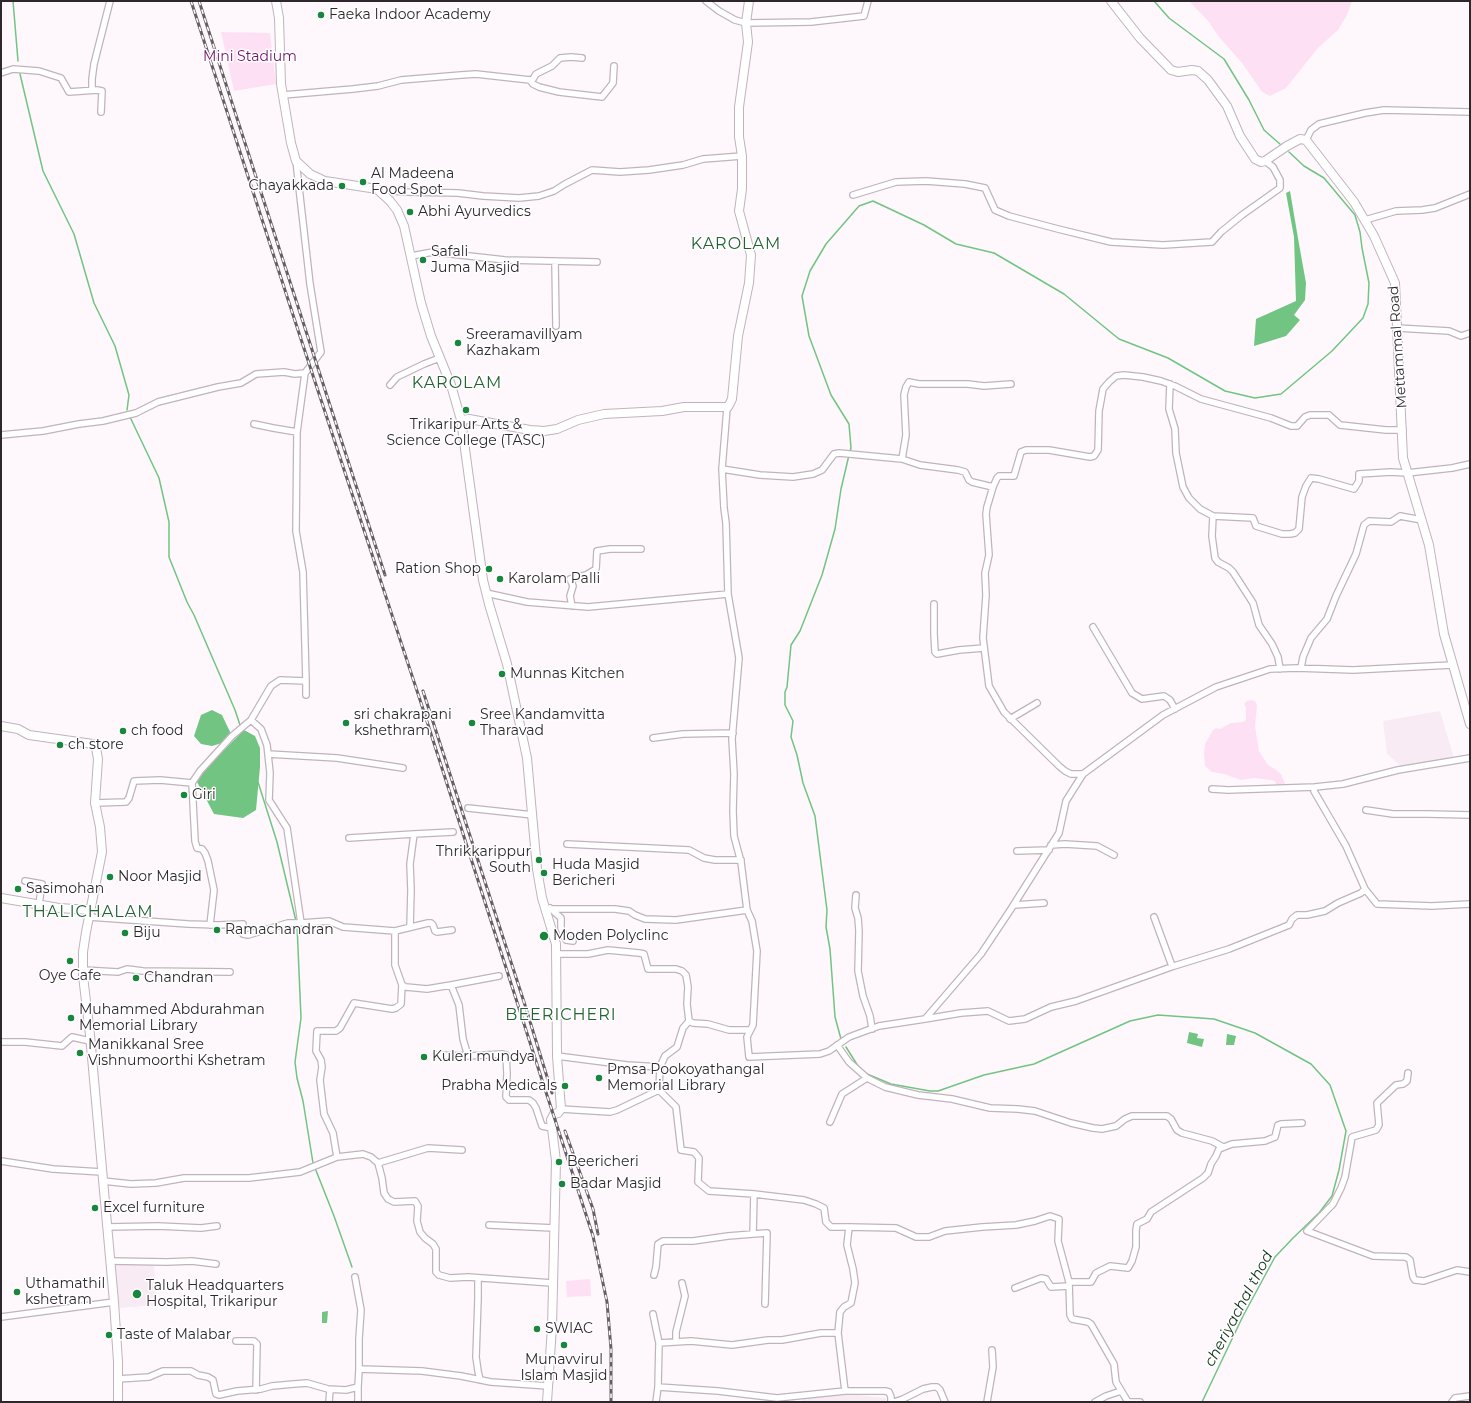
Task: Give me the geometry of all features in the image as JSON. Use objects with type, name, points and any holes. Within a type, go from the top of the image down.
[{"type":"main road","points":[[276,1],[279,18],[281,84],[291,143],[296,161],[304,170],[325,181],[377,189],[397,210],[404,226],[421,303],[431,336],[451,384],[461,420],[486,593],[507,664],[525,750],[533,815],[537,869],[543,901],[549,909],[556,944],[557,1056],[561,1111],[554,1114],[552,1117],[556,1161],[552,1327],[547,1402]]},
{"type":"main road","points":[[461,420],[469,419],[530,430],[544,431],[557,429],[578,420],[604,414],[662,411],[684,407],[727,408],[732,399],[738,336],[741,315],[749,283],[751,255],[739,211],[742,188],[742,156],[739,137],[739,107],[748,42],[746,23],[749,1]]},
{"type":"main road","points":[[1111,1],[1140,38],[1171,70],[1178,72],[1198,71],[1208,80],[1227,106],[1240,136],[1255,159],[1260,162],[1265,161],[1300,139],[1306,140]]},
{"type":"main road","name":"Mettammal Road","points":[[1306,140],[1354,202],[1374,236],[1395,283],[1403,430],[1403,458],[1429,545],[1444,634],[1470,724]]},
{"type":"main road","points":[[1,726],[18,729],[29,735],[93,744],[96,748],[98,759],[95,803],[100,827],[102,852],[89,914],[83,952],[83,970],[114,1302],[118,1402]]},
{"type":"main road","points":[[1,898],[89,914]]},
{"type":"street","points":[[92,90],[94,64],[110,1]]},
{"type":"street","points":[[706,1],[719,11],[736,20],[746,23],[811,22],[864,16],[868,1]]},
{"type":"street","points":[[530,80],[533,79],[536,74],[552,66],[560,58],[582,58]]},
{"type":"street","points":[[283,94],[353,89],[378,86],[397,80],[476,74],[530,80],[533,84],[539,87],[559,92],[602,97],[613,83],[614,66]]},
{"type":"street","points":[[1,73],[12,69],[39,71],[61,78],[69,92],[92,90],[102,91],[101,112]]},
{"type":"street","points":[[1306,140],[1311,130],[1319,124],[1365,113],[1384,110],[1470,112]]},
{"type":"street","points":[[377,189],[519,198],[539,196],[554,191],[592,170],[620,172],[649,170],[683,165],[703,159],[742,156]]},
{"type":"street","points":[[296,161],[310,284],[322,352],[305,373],[297,432],[296,531],[302,572],[306,695]]},
{"type":"street","points":[[853,195],[896,182],[926,181],[965,184],[985,188],[995,210],[1016,218],[1088,237],[1111,242],[1163,245],[1212,242],[1221,232],[1242,215],[1280,188],[1280,180],[1273,168],[1265,161]]},
{"type":"street","points":[[1365,220],[1396,212],[1435,208],[1470,194]]},
{"type":"street","points":[[411,256],[433,252],[505,260],[597,262]]},
{"type":"street","points":[[555,260],[556,326]]},
{"type":"street","points":[[1397,328],[1449,331],[1461,336],[1470,333]]},
{"type":"street","points":[[390,385],[398,376],[437,359],[441,361]]},
{"type":"street","points":[[1,434],[43,431],[103,421],[136,413],[158,402],[218,387],[241,383],[256,374],[284,372],[295,374],[305,373]]},
{"type":"street","points":[[1083,774],[1071,774],[1065,771],[1010,719],[1004,712],[989,686],[983,638],[986,595],[985,572],[989,555],[986,514],[996,478],[999,476],[1014,476],[1021,452],[1026,450],[1049,450],[1090,457],[1094,456],[1098,450],[1099,412],[1103,389],[1108,382],[1116,376],[1124,375],[1143,377],[1170,384],[1208,402],[1271,418],[1291,426],[1297,426],[1305,417],[1310,415],[1329,415],[1340,425],[1386,430],[1403,430]]},
{"type":"street","points":[[902,459],[906,435],[904,396],[909,382],[919,384],[968,384],[984,386],[1011,384]]},
{"type":"street","points":[[1170,384],[1169,409],[1175,429],[1176,453],[1183,487],[1189,498],[1200,509],[1213,516],[1253,518],[1256,526],[1282,534],[1295,533],[1299,529],[1302,497],[1311,478],[1354,489],[1359,480],[1359,474],[1391,472],[1407,473],[1452,468],[1470,464]]},
{"type":"street","points":[[727,408],[722,469],[726,523],[728,594],[739,658],[733,733],[734,836],[746,893],[746,910],[752,921],[755,932],[757,951],[753,1025],[750,1030],[747,1044],[749,1057],[825,1053],[849,1037],[879,1026],[961,1013],[988,1011],[1009,1021],[1025,1019],[1052,1007],[1076,1001],[1172,966],[1249,942],[1289,925],[1292,919],[1297,915],[1307,915],[1325,911],[1366,890]]},
{"type":"street","points":[[254,424],[297,432]]},
{"type":"street","points":[[722,469],[760,475],[793,476],[813,474],[822,470],[834,454],[884,456],[902,459],[920,465],[965,472],[969,480],[972,482],[993,487]]},
{"type":"street","points":[[1213,516],[1212,536],[1215,558],[1218,562],[1233,572],[1253,603],[1259,625],[1272,644],[1278,657],[1280,669]]},
{"type":"street","points":[[1301,668],[1302,657],[1311,638],[1327,619],[1356,554],[1364,525],[1368,521],[1392,522],[1400,516],[1422,520]]},
{"type":"street","points":[[572,606],[570,596],[573,586],[570,579],[596,569],[597,551],[641,548]]},
{"type":"street","points":[[486,593],[527,602],[588,607],[728,594]]},
{"type":"street","points":[[934,604],[934,634],[936,652],[938,654],[959,650],[984,648]]},
{"type":"street","points":[[1092,627],[1132,693],[1142,699],[1164,696],[1170,700],[1175,709]]},
{"type":"street","points":[[925,1019],[982,954],[1014,905],[1059,833],[1066,801],[1083,774],[1164,715],[1216,687],[1270,669],[1301,668],[1353,670],[1452,665]]},
{"type":"street","points":[[210,925],[214,890],[205,853],[202,849],[197,848],[195,841],[192,783],[200,771],[232,736],[251,720],[271,686],[280,680],[306,681]]},
{"type":"street","points":[[1010,719],[1037,703]]},
{"type":"street","points":[[251,720],[260,729],[267,745],[270,773],[269,800],[287,828],[298,923]]},
{"type":"street","points":[[653,738],[683,734],[733,733]]},
{"type":"street","points":[[268,754],[337,758],[403,768]]},
{"type":"street","points":[[1212,789],[1228,790],[1315,787],[1343,784],[1398,770],[1470,758]]},
{"type":"street","points":[[95,803],[126,802],[129,798],[134,781],[160,780],[192,783]]},
{"type":"street","points":[[1315,787],[1314,791],[1346,846],[1366,890],[1377,904],[1432,906],[1470,904]]},
{"type":"street","points":[[468,808],[533,815]]},
{"type":"street","points":[[1366,810],[1393,814],[1470,815]]},
{"type":"street","points":[[349,838],[453,832]]},
{"type":"street","points":[[410,927],[412,890],[410,864],[414,834]]},
{"type":"street","points":[[566,844],[689,850],[704,858],[715,860],[740,860]]},
{"type":"street","points":[[1017,851],[1050,848],[1065,844],[1097,846],[1114,855]]},
{"type":"street","points":[[24,881],[42,884],[39,904]]},
{"type":"street","points":[[856,895],[855,908],[858,918],[859,931],[858,971],[872,1029]]},
{"type":"street","points":[[1014,905],[1044,903]]},
{"type":"street","points":[[549,909],[615,909],[629,911],[634,915],[645,919],[676,920],[746,910]]},
{"type":"street","points":[[549,909],[562,918],[560,928],[566,940],[573,941]]},
{"type":"street","points":[[89,914],[210,925],[243,924],[243,934],[248,935],[288,923],[329,921],[343,927],[396,930],[431,923],[437,932],[452,930]]},
{"type":"street","points":[[1154,917],[1172,966]]},
{"type":"street","points":[[337,1157],[333,1133],[325,1119],[323,1110],[320,1080],[322,1067],[321,1060],[316,1051],[317,1031],[336,1031],[340,1028],[354,1003],[392,1009],[401,1004],[402,985],[396,965],[396,930]]},
{"type":"street","points":[[556,954],[588,954],[608,950],[639,953],[644,954],[648,969],[676,969],[682,970],[686,974],[689,1021],[683,1028],[677,1047],[665,1056],[660,1067],[658,1090]]},
{"type":"street","points":[[83,970],[118,972],[126,968],[144,971],[230,972]]},
{"type":"street","points":[[402,985],[406,987],[427,989],[500,976]]},
{"type":"street","points":[[451,985],[459,1005],[463,1039],[468,1056]]},
{"type":"street","points":[[689,1021],[693,1023],[708,1024],[729,1030],[750,1030]]},
{"type":"street","points":[[1,1042],[25,1042],[62,1046],[72,1037],[90,1041]]},
{"type":"street","points":[[837,1046],[849,1062],[866,1078],[885,1087],[918,1095],[952,1099],[990,1108],[1034,1111],[1070,1124],[1102,1129],[1116,1126],[1124,1119],[1132,1116],[1167,1116],[1182,1134],[1212,1141],[1223,1147]]},
{"type":"street","points":[[436,1055],[506,1055],[506,1097],[509,1100],[529,1100],[536,1108],[542,1126],[552,1128]]},
{"type":"street","points":[[557,1056],[627,1065],[660,1067]]},
{"type":"street","points":[[1408,1073],[1407,1081],[1403,1084],[1396,1085],[1377,1103],[1379,1126],[1376,1130],[1352,1137],[1341,1188],[1333,1204],[1307,1231],[1373,1256],[1406,1257],[1410,1260],[1414,1279],[1418,1281],[1424,1281],[1457,1270],[1470,1272]]},
{"type":"street","points":[[830,1122],[842,1094],[866,1078]]},
{"type":"street","points":[[561,1109],[605,1111],[617,1110],[658,1090]]},
{"type":"street","points":[[658,1090],[676,1107],[681,1150],[694,1152],[698,1158],[698,1182],[709,1191],[754,1194],[804,1200],[824,1208],[826,1222],[831,1227],[896,1228],[916,1237],[929,1237],[945,1231],[1016,1225],[1035,1222],[1050,1216],[1059,1219],[1058,1241],[1069,1284],[1070,1315],[1072,1319],[1091,1324],[1114,1364],[1116,1382],[1121,1391],[1128,1402],[1140,1402]]},
{"type":"street","points":[[1015,1288],[1041,1278],[1046,1279],[1051,1287],[1091,1282],[1096,1273],[1110,1266],[1128,1268],[1132,1261],[1136,1247],[1137,1224],[1147,1219],[1151,1212],[1203,1178],[1208,1173],[1219,1149],[1232,1144],[1265,1141],[1275,1137],[1278,1125],[1302,1123]]},
{"type":"street","points":[[378,1162],[428,1148],[462,1150]]},
{"type":"street","points":[[103,1181],[131,1184],[156,1183],[184,1178],[249,1178],[300,1172],[337,1157],[363,1154],[378,1162],[384,1193],[388,1200],[394,1202],[415,1201],[418,1206],[417,1221],[420,1232],[433,1244],[436,1249],[436,1272],[439,1275],[450,1278],[468,1277],[478,1279],[552,1283]]},
{"type":"street","points":[[1,1161],[53,1169],[102,1172]]},
{"type":"street","points":[[753,1234],[754,1194]]},
{"type":"street","points":[[489,1225],[554,1228]]},
{"type":"street","points":[[107,1227],[158,1226],[201,1228],[217,1226]]},
{"type":"street","points":[[845,1390],[838,1333],[840,1312],[844,1307],[851,1304],[855,1283],[847,1245],[849,1227]]},
{"type":"street","points":[[654,1275],[658,1244],[663,1241],[694,1241],[728,1236],[768,1233],[765,1304]]},
{"type":"street","points":[[110,1261],[192,1262],[216,1264]]},
{"type":"street","points":[[355,1277],[361,1310],[358,1402]]},
{"type":"street","points":[[478,1279],[476,1357],[480,1380]]},
{"type":"street","points":[[676,1342],[676,1332],[685,1296],[682,1283]]},
{"type":"street","points":[[1,1317],[114,1302]]},
{"type":"street","points":[[653,1314],[659,1343],[658,1387],[656,1402]]},
{"type":"street","points":[[659,1343],[696,1342],[732,1345],[768,1340],[782,1340],[821,1333],[838,1333]]},
{"type":"street","points":[[236,1340],[254,1341],[257,1344],[256,1390]]},
{"type":"street","points":[[987,1402],[993,1367],[992,1350]]},
{"type":"street","points":[[359,1370],[422,1371],[504,1383],[528,1383],[548,1386]]},
{"type":"street","points":[[118,1379],[149,1377],[163,1371],[191,1371],[212,1380],[216,1394],[219,1395],[256,1390],[272,1386],[307,1383],[330,1390],[346,1390],[358,1387]]},
{"type":"street","points":[[658,1387],[718,1391],[794,1399],[845,1390],[889,1392],[892,1402],[908,1398],[923,1389],[937,1387],[940,1390],[945,1402]]},
{"type":"street","points":[[329,1402],[330,1390]]},
{"type":"street","points":[[1095,1402],[1106,1396],[1121,1391]]},
{"type":"street","points":[[1452,1402],[1455,1398],[1470,1396]]},
{"type":"shaded area","points":[[1290,191],[1306,283],[1305,300],[1294,315],[1300,320],[1286,336],[1254,346],[1256,319],[1296,301],[1294,237],[1286,193]]},
{"type":"shaded area","points":[[212,710],[222,715],[231,734],[222,743],[212,746],[201,744],[194,736],[201,715]]},
{"type":"shaded area","points":[[1440,711],[1454,758],[1402,767],[1387,754],[1383,721]]},
{"type":"shaded area","points":[[244,730],[255,736],[260,748],[260,767],[256,810],[243,818],[214,814],[197,782],[206,768]]},
{"type":"shaded area","points":[[1189,1032],[1198,1034],[1197,1038],[1204,1039],[1202,1047],[1187,1043]]},
{"type":"shaded area","points":[[1227,1034],[1236,1036],[1234,1045],[1226,1045]]},
{"type":"shaded area","name":"Taluk Headquarters Hospital, Trikaripur","points":[[113,1263],[154,1263],[157,1305],[119,1308]]},
{"type":"shaded area","points":[[328,1311],[327,1323],[322,1323],[322,1312]]},
{"type":"shaded area","points":[[847,1394],[886,1398],[886,1402],[803,1402],[802,1398]]},
{"type":"green space","points":[[1189,1],[1352,1],[1347,15],[1338,30],[1318,48],[1286,88],[1270,96],[1262,92],[1242,63],[1219,37],[1209,22]]},
{"type":"green space","name":"Mini Stadium","points":[[221,32],[270,33],[276,84],[234,91]]},
{"type":"green space","points":[[1252,700],[1256,702],[1257,706],[1255,726],[1259,751],[1268,765],[1281,774],[1285,784],[1284,786],[1278,787],[1275,781],[1271,780],[1254,778],[1241,780],[1224,774],[1212,772],[1205,766],[1205,744],[1213,730],[1216,728],[1220,729],[1231,723],[1243,722],[1246,720],[1246,708],[1244,704],[1247,701]]},
{"type":"green space","points":[[590,1279],[591,1296],[567,1297],[566,1281]]},
{"type":"waterway","points":[[13,1],[18,61]]},
{"type":"waterway","points":[[1154,1],[1169,18],[1224,59],[1249,100],[1264,130],[1281,145]]},
{"type":"waterway","points":[[20,74],[43,171],[74,234],[94,303],[115,346],[129,395],[127,410]]},
{"type":"waterway","points":[[850,452],[849,424],[831,395],[809,336],[802,296],[810,271],[826,244],[859,206],[873,201],[924,225],[956,244],[994,253],[1064,294],[1119,339],[1168,358],[1225,391],[1255,398],[1281,394],[1332,351],[1363,318],[1368,304],[1369,283],[1360,232],[1355,215],[1324,178],[1304,166],[1289,152]]},
{"type":"waterway","points":[[130,417],[159,478],[169,522],[169,557],[187,602],[235,710],[240,725]]},
{"type":"waterway","points":[[841,1039],[835,1017],[830,949],[826,927],[827,910],[815,816],[803,783],[797,755],[791,737],[793,721],[785,705],[785,692],[787,687],[791,645],[800,631],[822,575],[835,529],[841,489],[849,455]]},
{"type":"waterway","points":[[258,782],[277,842],[296,921]]},
{"type":"waterway","points":[[297,925],[301,1018],[295,1062],[313,1163]]},
{"type":"waterway","name":"cheriyachal thod","points":[[846,1047],[858,1066],[867,1074],[891,1084],[938,1091],[984,1075],[1034,1064],[1130,1021],[1158,1015],[1214,1019],[1255,1033],[1311,1064],[1330,1085],[1346,1131],[1339,1170],[1332,1196],[1319,1213],[1275,1257],[1243,1316],[1202,1402]]},
{"type":"waterway","points":[[315,1168],[352,1267]]},
{"type":"railway","points":[[191,1],[423,709],[593,1236],[607,1302],[611,1349],[611,1402]]},
{"type":"railway","points":[[199,1],[385,575]]},
{"type":"railway","points":[[423,691],[552,1093]]},
{"type":"railway","points":[[565,1131],[593,1209],[598,1234]]},
{"type":"place","name":"Faeka Indoor Academy","points":[[321,15]]},
{"type":"place","name":"Al Madeena Food Spot","points":[[363,182]]},
{"type":"place","name":"Chayakkada","points":[[342,186]]},
{"type":"place","name":"Abhi Ayurvedics","points":[[410,212]]},
{"type":"place","name":"Safali Juma Masjid","points":[[423,260]]},
{"type":"place","name":"Sreeramavillyam Kazhakam","points":[[458,343]]},
{"type":"place","name":"Trikaripur Arts & Science College (TASC)","points":[[466,410]]},
{"type":"place","name":"Ration Shop","points":[[489,569]]},
{"type":"place","name":"Karolam Palli","points":[[500,579]]},
{"type":"place","name":"Munnas Kitchen","points":[[502,674]]},
{"type":"place","name":"sri chakrapani kshethram","points":[[346,723]]},
{"type":"place","name":"Sree Kandamvitta Tharavad","points":[[472,723]]},
{"type":"place","name":"ch food","points":[[123,731]]},
{"type":"place","name":"ch store","points":[[60,745]]},
{"type":"place","name":"Giri","points":[[184,795]]},
{"type":"place","name":"Thrikkarippur South","points":[[539,860]]},
{"type":"place","name":"Huda Masjid Bericheri","points":[[544,873]]},
{"type":"place","name":"Noor Masjid","points":[[110,877]]},
{"type":"place","name":"Sasimohan","points":[[18,889]]},
{"type":"place","name":"Ramachandran","points":[[217,930]]},
{"type":"place","name":"Biju","points":[[125,933]]},
{"type":"place","name":"Moden Polyclinc","points":[[544,936]]},
{"type":"place","name":"Oye Cafe","points":[[70,961]]},
{"type":"place","name":"Chandran","points":[[136,978]]},
{"type":"place","name":"Muhammed Abdurahman Memorial Library","points":[[71,1018]]},
{"type":"place","name":"Manikkanal Sree Vishnumoorthi Kshetram","points":[[80,1053]]},
{"type":"place","name":"Kuleri mundya","points":[[424,1057]]},
{"type":"place","name":"Pmsa Pookoyathangal Memorial Library","points":[[599,1078]]},
{"type":"place","name":"Prabha Medicals","points":[[565,1086]]},
{"type":"place","name":"Beericheri","points":[[559,1162]]},
{"type":"place","name":"Badar Masjid","points":[[562,1184]]},
{"type":"place","name":"Excel furniture","points":[[95,1208]]},
{"type":"place","name":"Uthamathil kshetram","points":[[17,1292]]},
{"type":"place","name":"Taluk Headquarters Hospital, Trikaripur","points":[[137,1294]]},
{"type":"place","name":"SWIAC","points":[[537,1329]]},
{"type":"place","name":"Taste of Malabar","points":[[109,1335]]},
{"type":"place","name":"Munavvirul Islam Masjid","points":[[564,1345]]},
{"type":"district","name":"KAROLAM","points":[[736,244]]},
{"type":"district","name":"KAROLAM","points":[[457,383]]},
{"type":"district","name":"THALICHALAM","points":[[88,912]]},
{"type":"district","name":"BEERICHERI","points":[[561,1015]]}]
